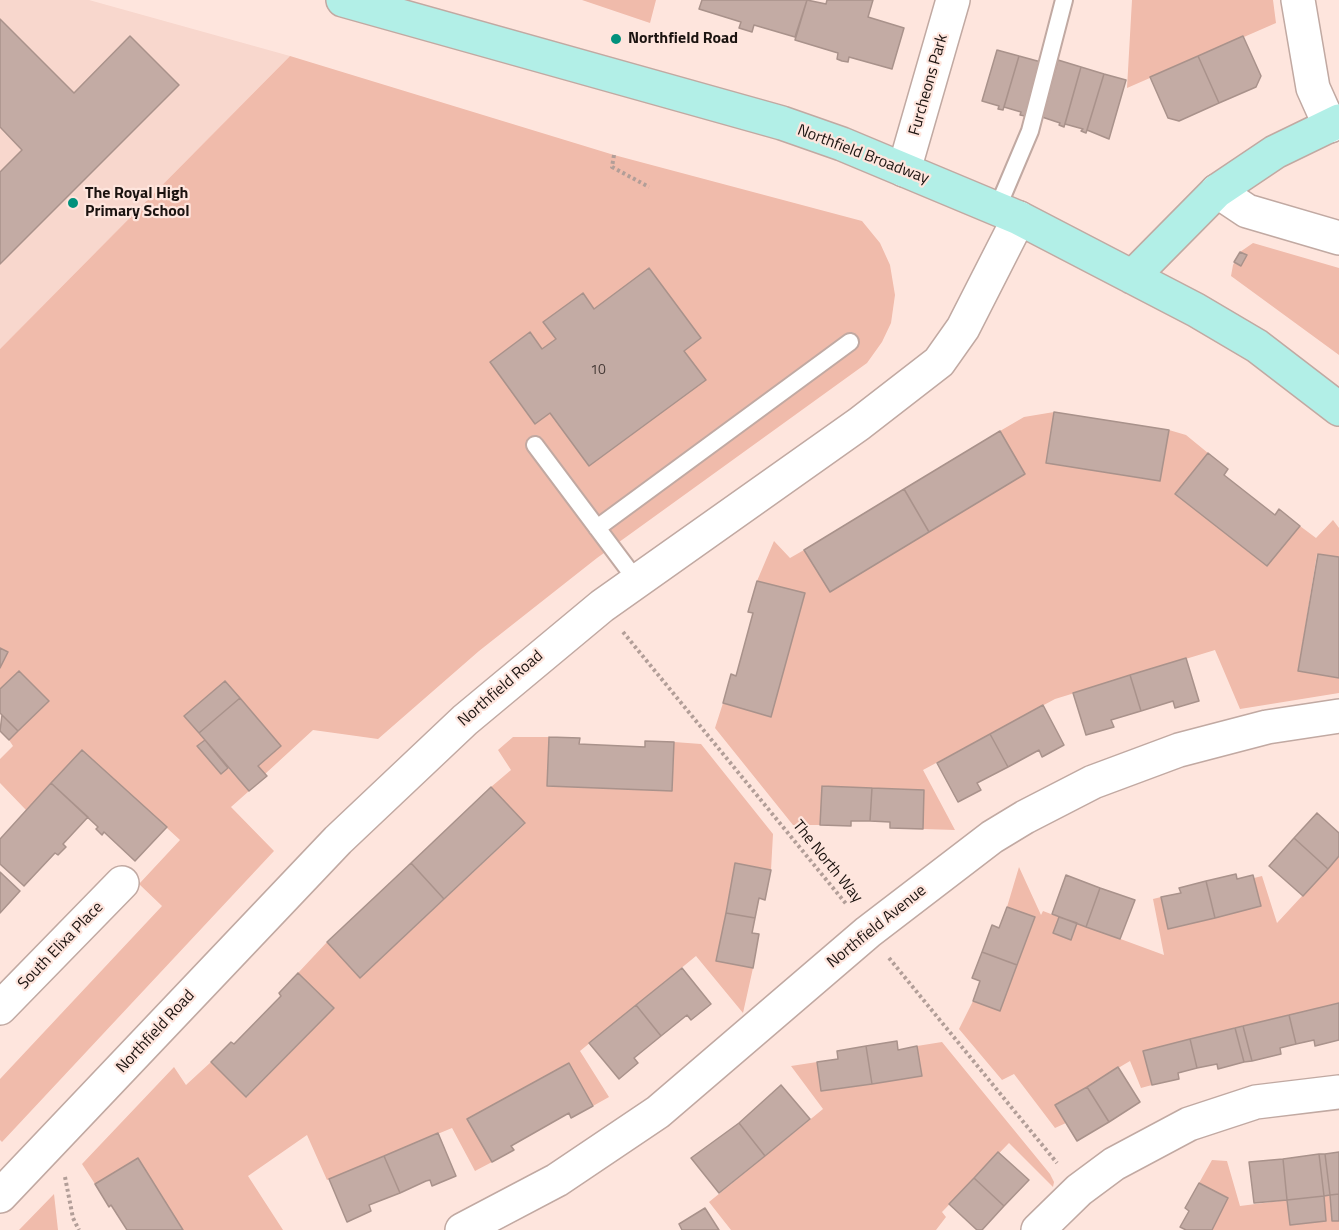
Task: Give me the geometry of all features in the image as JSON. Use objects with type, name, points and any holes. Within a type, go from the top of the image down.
[{"type":"street","name":"Northfield Broadway","points":[[343,0],[782,123],[842,144],[1008,214],[1132,277],[1257,346],[1339,408]]},
{"type":"street","name":"Furcheons Park","points":[[904,170],[952,0]]},
{"type":"street","points":[[1132,277],[1217,190],[1275,152],[1334,124],[1313,88],[1298,0]]},
{"type":"street","points":[[1217,190],[1247,212],[1339,238]]},
{"type":"street","name":"Northfield Road","points":[[0,1196],[338,840],[465,720],[602,606],[859,424],[939,362],[958,335],[1008,214]]},
{"type":"street","name":"Northfield Avenue","points":[[462,1230],[557,1180],[658,1112],[867,932],[992,837],[1094,782],[1169,753],[1226,736],[1339,716]]},
{"type":"street","name":"South Elixa Place","points":[[0,1008],[122,883]]},
{"type":"street","points":[[1038,1230],[1079,1190],[1114,1164],[1164,1136],[1212,1115],[1286,1096],[1339,1092]]},
{"type":"lane","points":[[1008,214],[1065,0]]},
{"type":"lane","points":[[597,528],[850,342]]},
{"type":"lane","points":[[535,445],[637,581]]},
{"type":"path","points":[[614,155],[612,168],[649,187]]},
{"type":"path","name":"The North Way","points":[[602,606],[1079,1190]]},
{"type":"path","points":[[57,1135],[73,1218],[79,1230]]},
{"type":"shaded area","name":"The Royal High Primary School","points":[[0,0],[89,0],[290,56],[0,349]]},
{"type":"shaded area","points":[[582,0],[656,0],[650,23]]},
{"type":"shaded area","points":[[1132,0],[1273,0],[1276,23],[1127,88]]},
{"type":"shaded area","points":[[290,56],[614,155],[862,221],[880,243],[890,265],[895,295],[891,323],[882,342],[867,363],[597,558],[479,651],[378,739],[313,730],[265,774],[258,766],[281,746],[225,681],[185,716],[205,740],[197,746],[221,774],[228,768],[249,791],[231,807],[274,851],[2,1142],[0,1140],[0,1079],[162,906],[139,884],[180,840],[82,750],[26,810],[0,783],[0,759],[13,746],[9,740],[48,701],[19,671],[0,689],[0,668],[8,652],[0,648],[0,349]]},
{"type":"shaded area","points":[[1253,243],[1339,268],[1339,355],[1231,276],[1233,265],[1240,252]]},
{"type":"shaded area","points":[[1054,412],[1046,463],[1160,481],[1169,430],[1186,435],[1208,453],[1175,494],[1267,566],[1300,526],[1316,538],[1333,520],[1339,528],[1339,557],[1317,554],[1298,671],[1339,678],[1339,693],[1240,709],[1215,650],[1055,699],[923,770],[955,830],[923,829],[924,790],[822,786],[820,825],[793,825],[715,728],[723,703],[771,717],[804,593],[757,581],[774,541],[790,558],[804,550],[830,592],[1025,474],[1000,431],[1024,417]]},
{"type":"shaded area","points":[[513,737],[549,737],[547,786],[672,791],[674,742],[701,744],[773,834],[771,870],[735,864],[717,960],[753,968],[743,1013],[696,956],[580,1051],[609,1097],[593,1106],[569,1063],[467,1119],[492,1162],[475,1171],[452,1128],[327,1180],[307,1135],[248,1176],[283,1230],[183,1230],[138,1158],[95,1184],[82,1164],[174,1067],[186,1085],[211,1062],[247,1097],[334,1008],[298,973],[327,942],[360,978],[525,824],[491,787],[511,770],[498,750]]},
{"type":"shaded area","points":[[1339,856],[1339,1005],[1144,1051],[1152,1085],[1141,1088],[1130,1061],[1056,1105],[1066,1123],[1055,1128],[1014,1074],[1002,1080],[959,1029],[973,1001],[1000,1011],[1035,918],[1007,907],[1019,867],[1041,915],[1043,911],[1059,917],[1053,933],[1071,940],[1077,923],[1164,955],[1153,899],[1161,897],[1169,929],[1260,906],[1254,878],[1262,876],[1277,923]]},
{"type":"shaded area","points":[[942,1042],[1050,1174],[1054,1182],[1053,1187],[1009,1143],[942,1212],[946,1217],[936,1230],[731,1230],[709,1202],[823,1109],[791,1066],[817,1062],[822,1091],[921,1076],[917,1046]]},
{"type":"shaded area","points":[[1212,1160],[1227,1161],[1240,1206],[1287,1200],[1290,1225],[1326,1221],[1324,1196],[1330,1195],[1332,1221],[1339,1221],[1339,1230],[1212,1230],[1228,1198],[1199,1183]]},
{"type":"shaded area","points":[[54,1194],[58,1230],[19,1230]]},
{"type":"building","points":[[702,0],[807,0],[795,37],[754,25],[752,32],[739,28],[741,22],[699,9]]},
{"type":"building","points":[[807,0],[826,4],[827,0],[873,0],[868,17],[904,28],[892,69],[849,57],[848,62],[842,61],[837,59],[838,53],[795,40]]},
{"type":"building","points":[[0,19],[74,93],[130,36],[179,85],[0,264],[0,172],[22,150],[0,127]]},
{"type":"building","points":[[1243,36],[1261,76],[1256,87],[1219,103],[1198,56]]},
{"type":"building","points":[[997,50],[1019,56],[1003,110],[998,109],[999,106],[982,101]]},
{"type":"building","points":[[1019,56],[1041,62],[1025,116],[1020,115],[1021,112],[1004,107]]},
{"type":"building","points":[[1198,56],[1219,103],[1179,121],[1168,118],[1150,77]]},
{"type":"building","points":[[1058,60],[1081,67],[1064,127],[1059,125],[1060,123],[1042,117]]},
{"type":"building","points":[[1081,67],[1104,74],[1086,133],[1081,131],[1083,129],[1065,124]]},
{"type":"building","points":[[1104,74],[1126,80],[1109,139],[1087,130]]},
{"type":"building","points":[[1240,252],[1247,255],[1241,266],[1234,262]]},
{"type":"building","points":[[649,268],[701,338],[684,351],[706,380],[589,466],[550,413],[535,424],[490,362],[530,332],[542,349],[556,339],[543,322],[583,293],[594,309]]},
{"type":"building","points":[[1054,412],[1169,430],[1160,481],[1046,463]]},
{"type":"building","points":[[1000,431],[1025,474],[929,532],[904,489]]},
{"type":"building","points":[[1208,453],[1228,469],[1224,475],[1275,515],[1279,509],[1300,526],[1267,566],[1175,494]]},
{"type":"building","points":[[904,489],[929,532],[830,592],[804,550]]},
{"type":"building","points":[[1318,554],[1339,557],[1339,678],[1298,671]]},
{"type":"building","points":[[757,581],[805,593],[771,717],[723,703],[731,674],[736,676],[753,613],[748,612]]},
{"type":"building","points":[[0,648],[8,652],[0,668]]},
{"type":"building","points":[[1186,658],[1199,701],[1175,708],[1173,701],[1141,711],[1130,675]]},
{"type":"building","points":[[19,671],[49,701],[18,731],[0,713],[0,689]]},
{"type":"building","points":[[1130,675],[1141,711],[1111,720],[1114,727],[1086,735],[1073,693]]},
{"type":"building","points":[[225,681],[240,698],[199,733],[184,716]]},
{"type":"building","points":[[240,698],[281,746],[258,766],[267,776],[249,791],[199,733]]},
{"type":"building","points":[[1043,705],[1064,745],[1042,757],[1039,750],[1008,767],[990,734]]},
{"type":"building","points":[[2,715],[18,731],[9,740],[0,731]]},
{"type":"building","points":[[990,734],[1008,767],[977,783],[981,790],[958,802],[937,763]]},
{"type":"building","points":[[549,737],[580,738],[579,744],[645,747],[645,741],[674,742],[672,791],[547,786]]},
{"type":"building","points":[[205,740],[228,768],[221,774],[197,746]]},
{"type":"building","points":[[82,750],[167,827],[135,861],[104,832],[102,835],[96,829],[98,827],[51,783]]},
{"type":"building","points":[[51,783],[88,817],[63,844],[66,847],[58,855],[55,853],[24,886],[0,864],[0,839]]},
{"type":"building","points":[[822,786],[872,788],[870,821],[851,821],[851,826],[820,825]]},
{"type":"building","points":[[491,787],[525,823],[444,899],[411,863]]},
{"type":"building","points":[[872,788],[924,790],[923,829],[890,828],[890,822],[870,821]]},
{"type":"building","points":[[1317,813],[1339,833],[1339,856],[1328,869],[1294,838]]},
{"type":"building","points":[[1294,838],[1328,869],[1303,896],[1269,866]]},
{"type":"building","points":[[411,863],[444,899],[360,978],[327,942]]},
{"type":"building","points":[[735,863],[771,870],[765,900],[759,898],[755,918],[726,913]]},
{"type":"building","points":[[0,872],[20,891],[0,913]]},
{"type":"building","points":[[1236,874],[1237,879],[1253,875],[1261,906],[1215,918],[1206,881]]},
{"type":"building","points":[[1066,875],[1100,888],[1086,927],[1052,914]]},
{"type":"building","points":[[1206,881],[1215,918],[1168,929],[1161,897],[1181,893],[1179,888]]},
{"type":"building","points":[[1100,888],[1135,900],[1120,939],[1086,927]]},
{"type":"building","points":[[1007,907],[1035,917],[1017,965],[982,952],[992,925],[999,928]]},
{"type":"building","points":[[726,913],[755,918],[752,933],[759,934],[753,968],[716,961]]},
{"type":"building","points":[[1059,917],[1077,923],[1071,940],[1053,933]]},
{"type":"building","points":[[982,952],[1017,965],[1000,1011],[973,1001],[980,981],[972,978]]},
{"type":"building","points":[[682,968],[711,1004],[691,1020],[687,1015],[661,1036],[636,1005]]},
{"type":"building","points":[[298,973],[334,1008],[246,1097],[211,1062],[231,1042],[234,1044],[281,996],[279,993]]},
{"type":"building","points":[[1339,1003],[1339,1040],[1315,1046],[1314,1040],[1296,1044],[1289,1015]]},
{"type":"building","points":[[636,1005],[661,1036],[634,1058],[638,1063],[619,1079],[589,1043]]},
{"type":"building","points":[[1289,1015],[1296,1044],[1280,1048],[1281,1054],[1252,1061],[1243,1026]]},
{"type":"building","points":[[1243,1026],[1252,1061],[1244,1062],[1235,1028]]},
{"type":"building","points":[[1235,1028],[1244,1062],[1218,1069],[1217,1064],[1197,1068],[1190,1039]]},
{"type":"building","points":[[1190,1039],[1197,1068],[1178,1073],[1179,1079],[1152,1085],[1143,1051]]},
{"type":"building","points":[[897,1041],[898,1050],[917,1046],[922,1076],[872,1084],[866,1046]]},
{"type":"building","points":[[866,1046],[872,1084],[821,1091],[817,1062],[838,1059],[837,1051]]},
{"type":"building","points":[[569,1063],[593,1106],[571,1118],[569,1113],[511,1146],[514,1150],[492,1162],[467,1119]]},
{"type":"building","points":[[1118,1067],[1140,1102],[1109,1122],[1087,1087]]},
{"type":"building","points":[[781,1085],[810,1119],[765,1156],[739,1123]]},
{"type":"building","points":[[1087,1087],[1109,1122],[1077,1141],[1055,1105]]},
{"type":"building","points":[[739,1123],[765,1156],[719,1193],[691,1158]]},
{"type":"building","points":[[438,1133],[456,1176],[432,1186],[430,1180],[426,1181],[400,1193],[384,1156]]},
{"type":"building","points":[[998,1152],[1029,1180],[1004,1206],[974,1178]]},
{"type":"building","points":[[1339,1152],[1339,1194],[1330,1195],[1325,1154]]},
{"type":"building","points":[[1319,1154],[1324,1196],[1287,1200],[1283,1159]]},
{"type":"building","points":[[1319,1154],[1325,1154],[1330,1195],[1324,1196]]},
{"type":"building","points":[[384,1156],[400,1193],[369,1205],[371,1211],[347,1222],[329,1179]]},
{"type":"building","points":[[138,1158],[183,1230],[127,1230],[111,1205],[109,1207],[95,1184]]},
{"type":"building","points":[[1283,1159],[1287,1200],[1254,1203],[1249,1162]]},
{"type":"building","points":[[974,1178],[1004,1206],[982,1230],[977,1230],[949,1204]]},
{"type":"building","points":[[1199,1183],[1228,1198],[1212,1230],[1186,1230],[1180,1227],[1189,1211],[1185,1208]]},
{"type":"building","points":[[1339,1194],[1339,1221],[1332,1221],[1330,1195]]},
{"type":"building","points":[[1324,1196],[1326,1221],[1290,1225],[1287,1200]]},
{"type":"building","points":[[705,1208],[719,1230],[682,1230],[679,1224]]},
{"type":"place","name":"Northfield Road","points":[[616,39]]},
{"type":"place","name":"The Royal High Primary School","points":[[73,203]]}]
